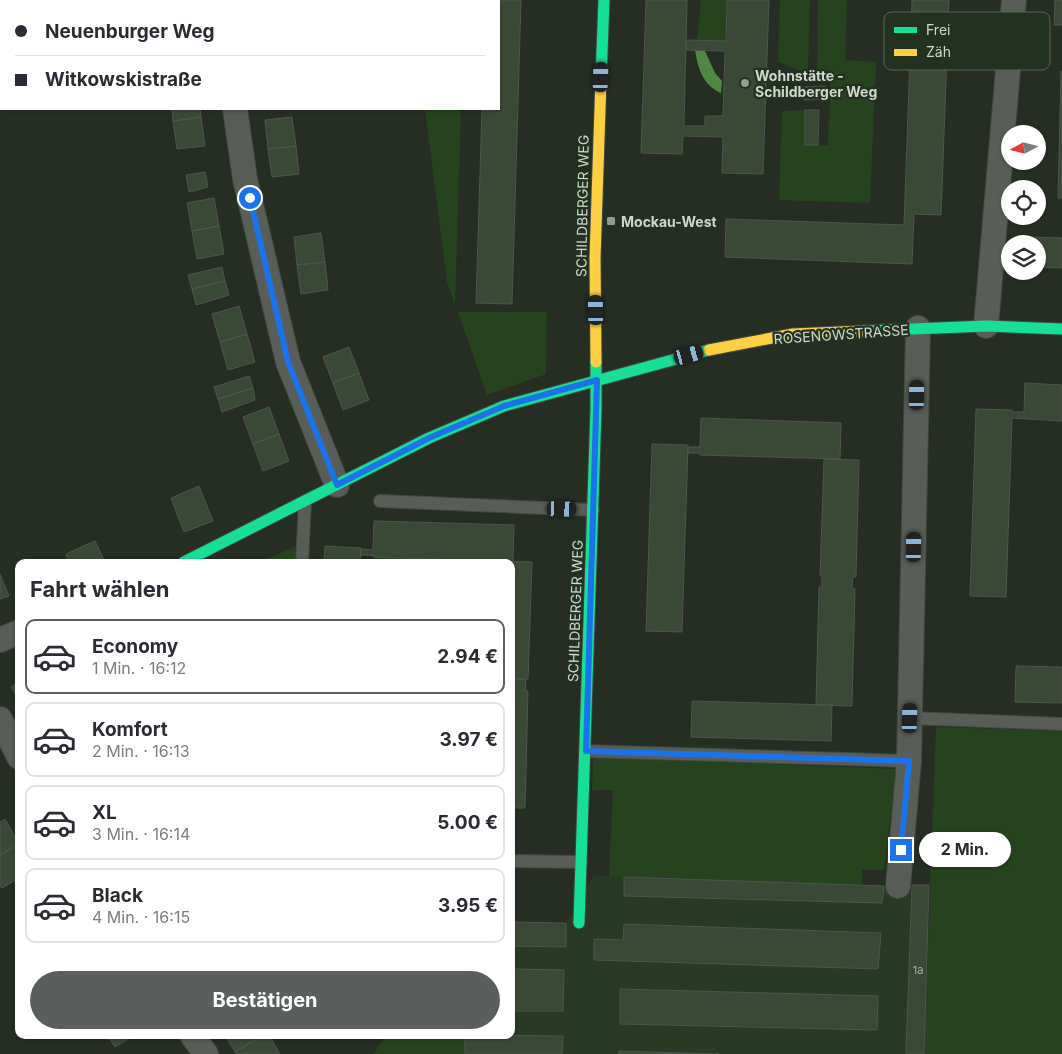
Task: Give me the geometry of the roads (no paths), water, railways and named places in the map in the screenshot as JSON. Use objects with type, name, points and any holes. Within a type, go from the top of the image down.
[{"type":"street","name":"SCHILDBERGER WEG","points":[[579,922],[597,380],[595,258],[604,0]]},
{"type":"street","points":[[986,326],[1008,70]]},
{"type":"street","points":[[235,110],[245,179],[288,362],[337,485]]},
{"type":"street","name":"ROSENOWSTRASSE","points":[[190,559],[429,438],[504,406],[701,352],[794,334],[986,326],[1062,329]]},
{"type":"street","points":[[898,886],[909,761],[918,328]]},
{"type":"street","points":[[0,640],[15,634]]},
{"type":"street","points":[[0,719],[15,749]]},
{"type":"street","points":[[195,1039],[206,1054]]},
{"type":"lane","points":[[302,559],[305,501]]},
{"type":"lane","points":[[380,501],[593,510]]},
{"type":"lane","points":[[910,718],[1062,724]]},
{"type":"lane","points":[[586,751],[909,761]]},
{"type":"lane","points":[[515,861],[581,862]]},
{"type":"place","name":"Wohnstätte - Schildberger Weg","points":[[745,83]]},
{"type":"place","name":"Mockau-West","points":[[611,221]]}]
